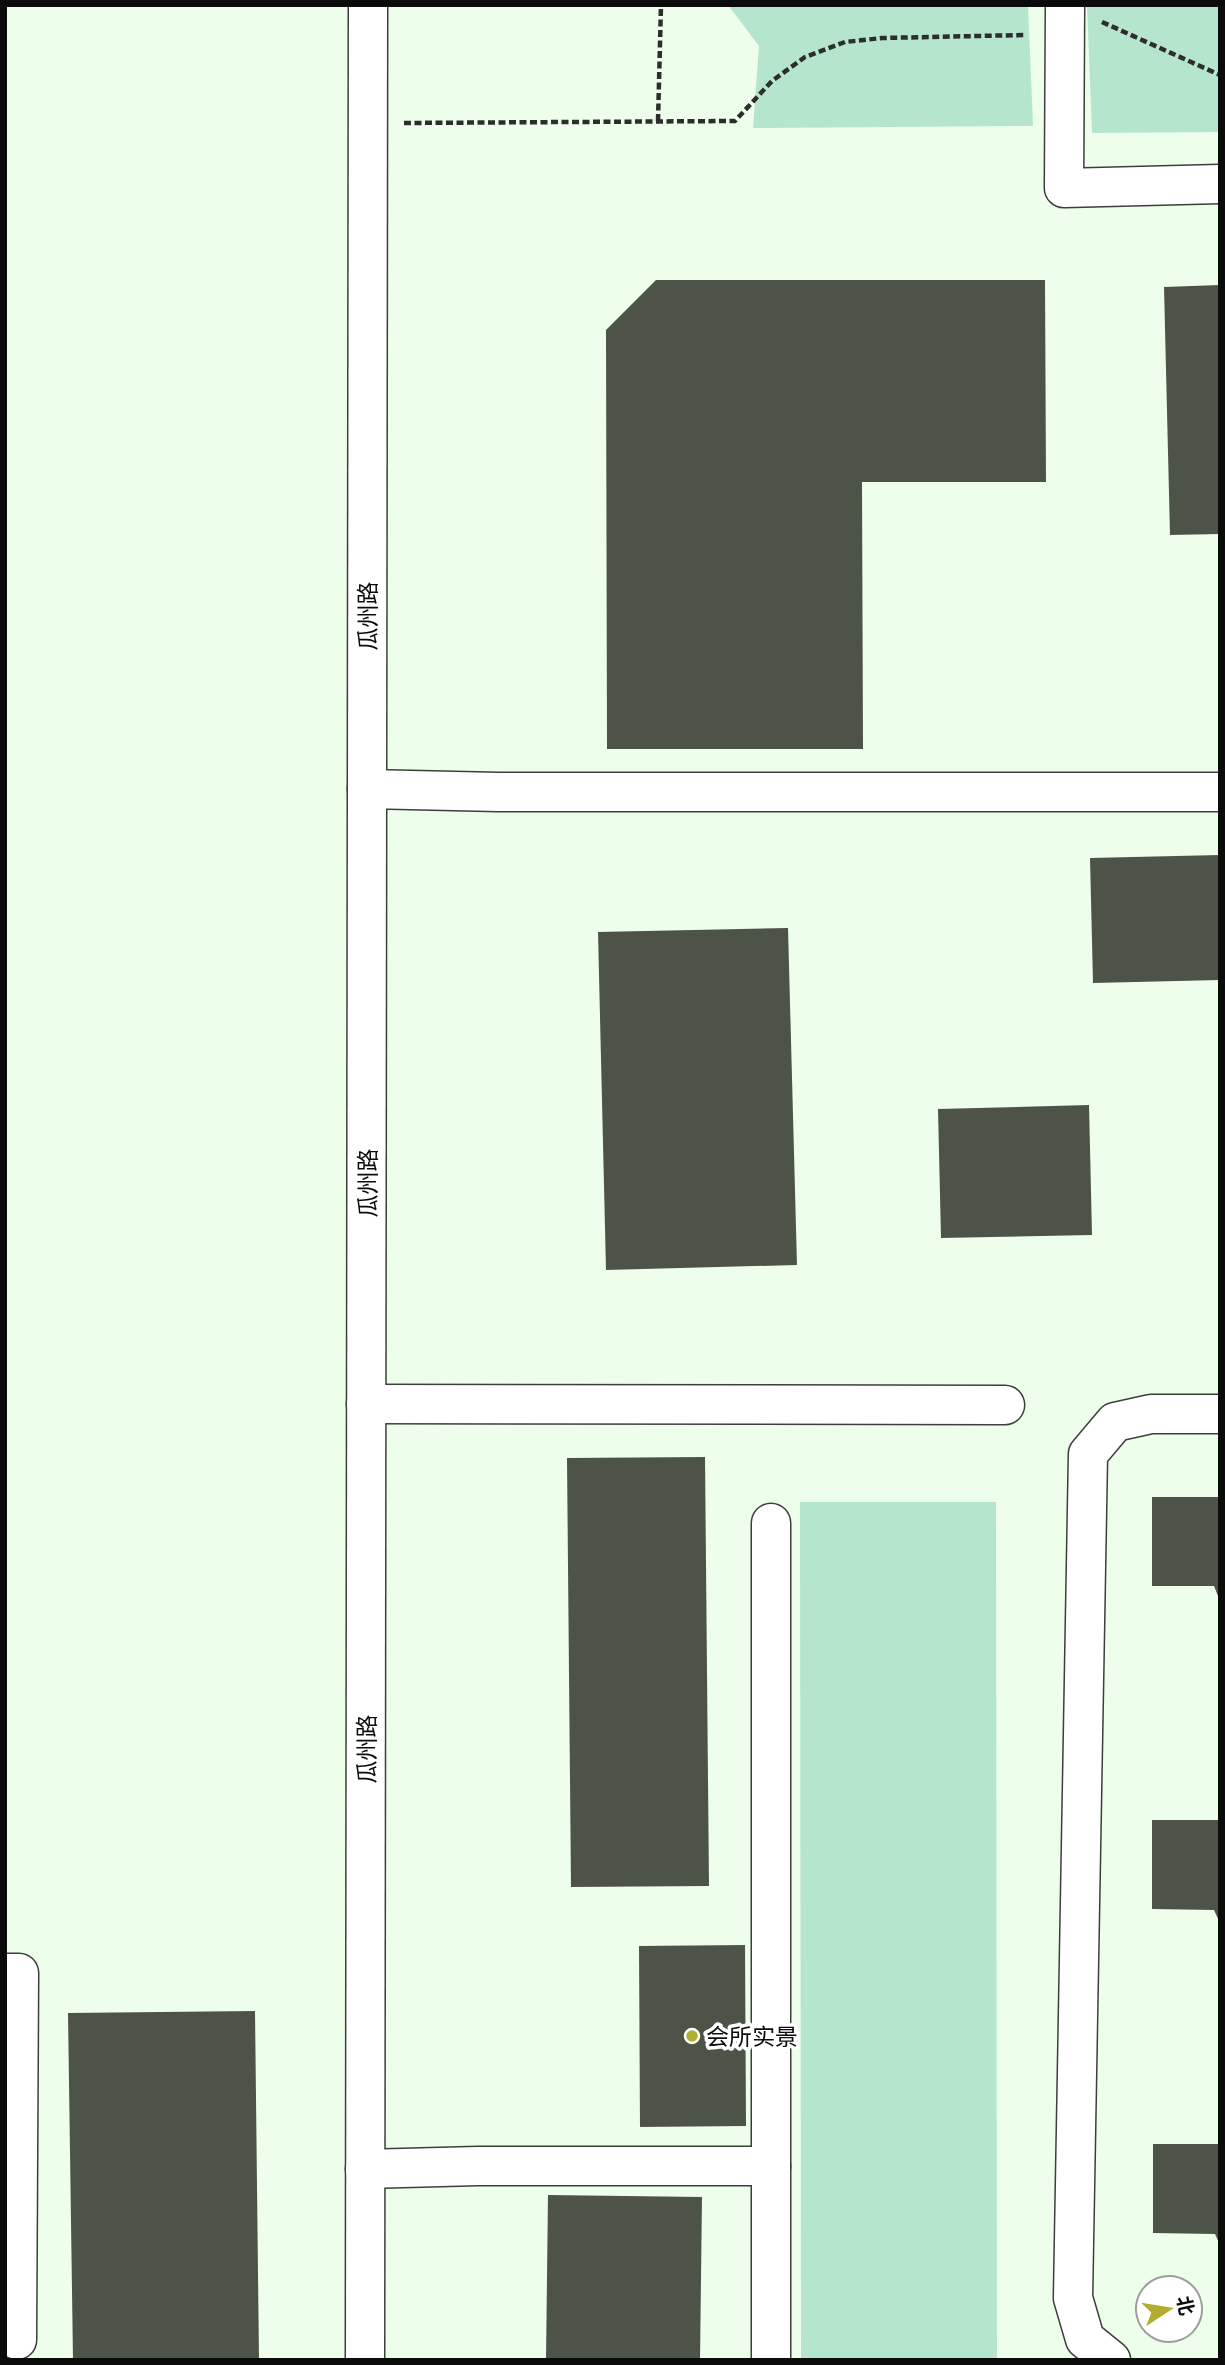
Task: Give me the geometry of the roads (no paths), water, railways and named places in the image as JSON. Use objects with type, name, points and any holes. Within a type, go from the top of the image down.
[{"type":"street","name":"瓜州路","points":[[365,2360],[368,5]]},
{"type":"street","points":[[1065,20],[1064,188],[1220,184]]},
{"type":"street","points":[[367,789],[498,792],[1220,792]]},
{"type":"street","points":[[366,1404],[1005,1405]]},
{"type":"street","points":[[1111,2360],[1085,2339],[1073,2298],[1088,1454],[1115,1422],[1151,1414],[1220,1414]]},
{"type":"street","points":[[771,1522],[771,2360]]},
{"type":"street","points":[[5,1973],[19,1973],[17,2340]]},
{"type":"street","points":[[365,2169],[478,2166],[771,2166]]},
{"type":"place","name":"会所实景","points":[[692,2036]]}]
